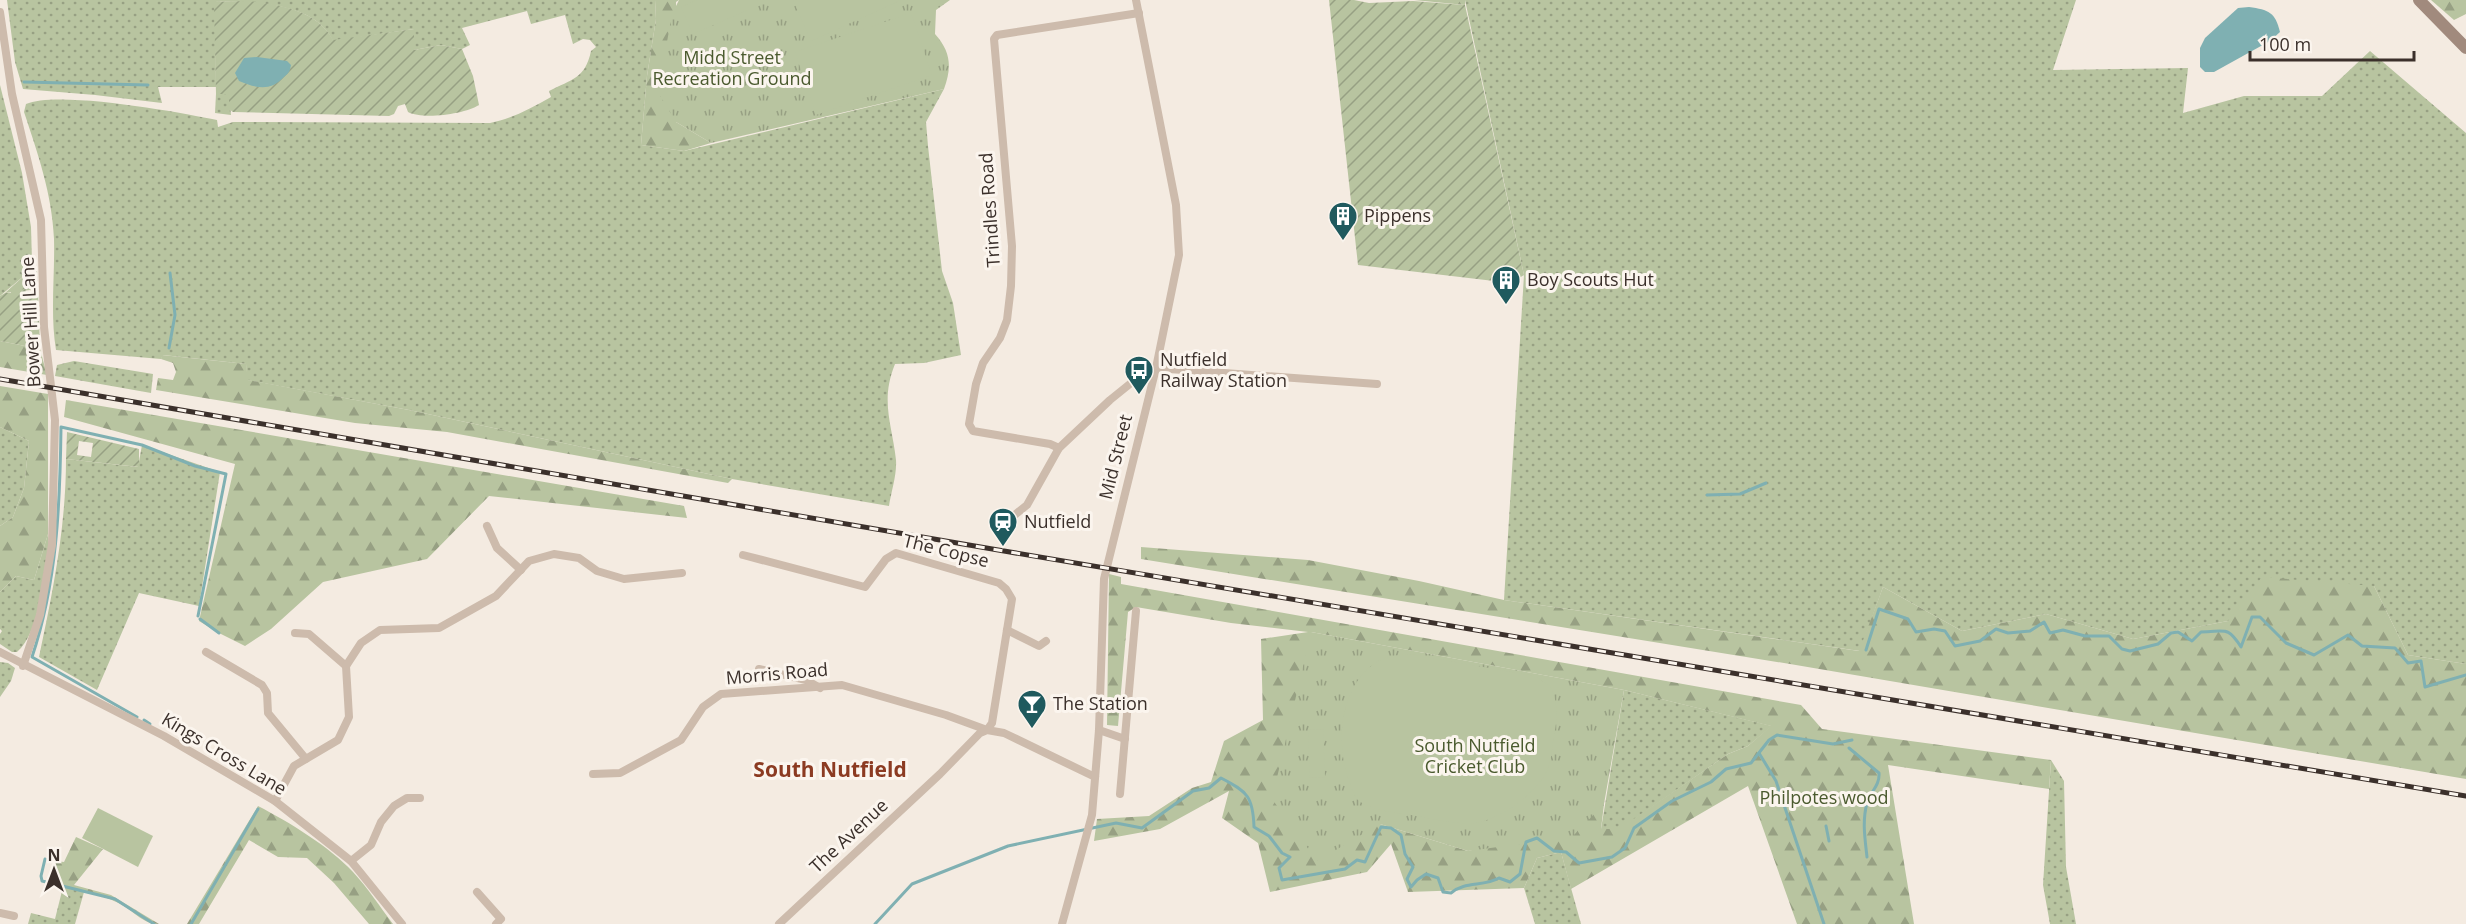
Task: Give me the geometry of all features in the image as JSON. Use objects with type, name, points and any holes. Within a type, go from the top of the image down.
[{"type":"street","name":"Mid Street","points":[[1062,924],[1092,815],[1099,730],[1104,579],[1156,368],[1179,255],[1176,206],[1136,0]]},
{"type":"street","points":[[2419,0],[2466,48]]},
{"type":"street","name":"Bower Hill Lane","points":[[0,12],[12,94],[41,220],[44,327],[55,420],[52,544],[40,615],[23,666]]},
{"type":"street","name":"Trindles Road","points":[[1059,448],[1050,444],[973,431],[969,424],[976,384],[983,363],[1000,338],[1006,320],[1011,286],[1012,246],[994,39],[997,35],[1139,13]]},
{"type":"street","points":[[1007,521],[1027,505],[1059,448],[1110,400],[1136,379],[1156,368],[1377,384]]},
{"type":"street","points":[[487,526],[497,548],[521,570]]},
{"type":"street","name":"The Copse","points":[[743,555],[865,587],[886,559],[896,553],[978,575],[999,583],[1012,599],[1012,615],[1007,630]]},
{"type":"street","points":[[275,801],[294,766],[338,741],[349,717],[346,666],[361,643],[380,630],[439,628],[496,596],[529,561],[554,554],[579,558],[597,571],[624,579],[682,573]]},
{"type":"street","points":[[1120,794],[1136,611]]},
{"type":"street","points":[[1046,641],[1039,646],[1007,630],[992,723],[987,730],[1004,733],[1095,777]]},
{"type":"street","points":[[295,633],[309,634],[346,666]]},
{"type":"street","name":"Kings Cross Lane","points":[[0,652],[23,666],[168,739],[275,801],[351,861],[402,924]]},
{"type":"street","points":[[206,652],[262,685],[267,693],[268,713],[306,759]]},
{"type":"street","points":[[759,669],[806,680],[820,688]]},
{"type":"street","name":"Morris Road","points":[[593,774],[620,773],[681,741],[703,707],[721,694],[842,685],[946,715],[987,730]]},
{"type":"street","name":"The Avenue","points":[[779,924],[940,774],[980,733],[987,730]]},
{"type":"street","points":[[1099,730],[1125,739]]},
{"type":"street","points":[[351,861],[370,845],[381,822],[394,806],[407,798],[420,798]]},
{"type":"street","points":[[477,892],[501,919],[496,924]]},
{"type":"street","points":[[0,913],[14,916]]},
{"type":"green space","points":[[7,0],[655,0],[656,19],[647,76],[641,145],[684,151],[944,89],[926,122],[942,271],[953,303],[961,355],[924,363],[895,364],[888,390],[888,412],[896,460],[889,506],[732,479],[409,410],[247,380],[246,364],[163,355],[161,359],[56,350],[53,322],[53,222],[44,174],[24,112],[26,104],[42,100],[64,99],[119,104],[217,120],[218,127],[233,122],[490,123],[514,116],[551,97],[549,91],[581,73],[591,51],[596,47],[590,40],[583,39],[573,44],[565,15],[531,24],[527,11],[462,28],[470,45],[462,49],[441,45],[414,50],[414,29],[333,41],[324,28],[312,18],[297,11],[281,6],[246,2],[215,2],[216,87],[158,87],[162,103],[23,89],[15,62]]},
{"type":"green space","points":[[655,0],[679,0],[676,2],[676,122],[711,143],[684,151],[641,145],[647,76],[656,19]]},
{"type":"green space","name":"Midd Street Recreation Ground","points":[[679,0],[950,0],[936,10],[935,34],[947,54],[949,67],[947,81],[944,89],[711,143],[676,122],[658,92],[672,14]]},
{"type":"green space","points":[[697,0],[743,0],[748,10],[693,34],[681,7]]},
{"type":"green space","points":[[793,0],[901,0],[811,41]]},
{"type":"green space","points":[[1329,0],[1354,0],[1369,3],[1413,1],[1465,5],[1524,275],[1511,283],[1358,265]]},
{"type":"green space","points":[[1414,0],[1465,0],[1465,5]]},
{"type":"green space","points":[[1465,0],[2076,0],[2053,70],[2188,68],[2183,113],[2244,96],[2322,96],[2370,51],[2466,133],[2466,664],[2408,655],[2374,586],[2228,621],[2133,639],[2046,614],[1962,631],[1883,587],[1860,651],[1504,600],[1524,275]]},
{"type":"green space","points":[[2431,0],[2466,0],[2466,14],[2454,20]]},
{"type":"green space","points":[[248,1],[272,4],[307,15],[318,22],[333,40],[414,29],[414,50],[441,45],[462,49],[473,76],[479,105],[464,111],[433,116],[408,112],[405,104],[398,106],[394,114],[389,116],[233,112],[229,109],[229,94],[216,94],[214,2]]},
{"type":"green space","points":[[911,13],[932,75],[816,115],[795,52]]},
{"type":"green space","points":[[0,85],[22,173],[31,227],[32,261],[25,275],[0,296]]},
{"type":"green space","points":[[216,94],[229,94],[231,115],[215,113]]},
{"type":"green space","points":[[32,261],[37,270],[38,289],[5,293],[25,275]]},
{"type":"green space","points":[[25,289],[26,292],[38,289],[40,349],[0,341],[0,296],[11,293],[11,291]]},
{"type":"green space","points":[[0,341],[40,349],[47,375],[0,367]]},
{"type":"green space","points":[[162,355],[246,364],[248,380],[409,410],[732,479],[728,483],[447,432],[355,423],[156,390],[158,378],[173,380],[176,372],[173,363],[161,359]]},
{"type":"green space","points":[[74,361],[153,374],[151,393],[55,376],[57,365]]},
{"type":"green space","points":[[0,386],[48,394],[48,534],[34,580],[16,576],[0,592],[0,526],[13,517],[24,488],[29,441],[0,427]]},
{"type":"green space","points":[[66,400],[684,506],[687,518],[489,496],[427,559],[323,582],[271,629],[245,646],[199,621],[235,464],[64,417]]},
{"type":"green space","points":[[0,427],[29,441],[24,488],[13,517],[0,526]]},
{"type":"green space","points":[[67,432],[139,449],[139,467],[66,459]],"holes":[[[79,441],[93,443],[91,457],[77,455]]]},
{"type":"green space","points":[[142,445],[220,472],[199,606],[139,593],[97,690],[39,657],[61,534],[66,459],[138,467]]},
{"type":"green space","points":[[48,534],[49,544],[43,586],[36,617],[25,643],[17,652],[12,652],[0,644],[2,631],[0,629],[0,592],[16,576],[34,580]]},
{"type":"green space","points":[[1141,547],[1308,560],[1504,600],[1859,651],[1883,587],[1962,631],[2046,614],[2133,639],[2228,621],[2262,577],[2374,586],[2408,655],[2466,664],[2466,779],[1790,664],[1141,559]]},
{"type":"green space","name":"Philpotes wood","points":[[1109,574],[1121,577],[1121,584],[1801,705],[1822,729],[2051,760],[2049,789],[1888,765],[1914,924],[1797,924],[1748,786],[1571,889],[1561,852],[1537,858],[1524,888],[1408,892],[1391,844],[1367,872],[1270,892],[1258,843],[1222,818],[1229,791],[1160,829],[1094,841],[1097,819],[1149,816],[1192,788],[1211,782],[1224,741],[1263,720],[1261,639],[1308,632],[1231,623],[1136,607],[1128,612],[1118,726],[1107,725]],"holes":[[[1311,632],[1624,690],[1771,726],[1748,746],[1728,754],[1619,829],[1601,829],[1604,804],[1517,839],[1468,851],[1380,824]]]},
{"type":"green space","name":"South Nutfield Cricket Club","points":[[1311,632],[1624,690],[1604,804],[1572,837],[1468,851],[1380,824],[1317,861],[1272,799]]},
{"type":"green space","points":[[1410,654],[1535,676],[1550,687],[1555,698],[1556,718],[1548,768],[1536,786],[1517,804],[1484,821],[1460,823],[1369,807],[1356,798],[1347,775],[1342,745],[1344,714],[1348,699],[1364,673],[1375,663],[1388,657]]},
{"type":"green space","points":[[0,662],[8,663],[15,668],[11,681],[0,697]]},
{"type":"green space","points":[[1624,690],[1772,726],[1748,746],[1728,754],[1619,830],[1601,829]]},
{"type":"green space","points":[[1323,729],[1325,777],[1310,778],[1308,730]]},
{"type":"green space","points":[[2051,760],[2064,781],[2066,867],[2076,924],[2050,924],[2043,885]]},
{"type":"green space","points":[[258,806],[333,853],[364,884],[393,924],[369,924],[334,883],[307,858],[278,857],[249,840],[199,924],[187,924]]},
{"type":"green space","points":[[98,808],[153,836],[138,867],[82,838]]},
{"type":"green space","points":[[76,837],[103,849],[74,885],[111,895],[159,924],[144,920],[114,901],[87,892],[49,884],[56,861],[64,862]]},
{"type":"green space","points":[[1561,852],[1581,924],[1535,924],[1524,888],[1537,858]]},
{"type":"green space","points":[[63,887],[84,892],[75,924],[28,924],[31,913],[55,919]]},
{"type":"water","points":[[2249,7],[2270,13],[2276,20],[2280,32],[2270,41],[2214,72],[2205,72],[2200,67],[2200,48],[2205,38],[2238,8]]},
{"type":"water","points":[[257,57],[287,61],[291,65],[290,70],[279,82],[268,87],[257,87],[239,81],[235,73],[244,58]]},
{"type":"waterway","points":[[24,82],[148,85]]},
{"type":"waterway","points":[[169,348],[175,315],[170,273]]},
{"type":"waterway","points":[[137,717],[32,657],[47,601],[56,544],[61,427],[142,445],[195,466],[226,474],[198,616]]},
{"type":"waterway","points":[[1707,495],[1740,494],[1766,483]]},
{"type":"waterway","points":[[1866,650],[1879,609],[1908,619],[1916,632],[1934,629],[1945,631],[1955,646],[1980,641],[1996,629],[2008,633],[2030,631],[2044,622],[2050,633],[2063,630],[2085,636],[2109,636],[2122,649],[2130,651],[2158,644],[2171,633],[2178,632],[2192,641],[2201,632],[2225,631],[2232,635],[2241,647],[2252,617],[2260,617],[2286,643],[2314,655],[2348,635],[2362,646],[2395,648],[2408,663],[2421,661],[2425,687],[2466,675]]},
{"type":"waterway","points":[[200,619],[219,633]]},
{"type":"waterway","points":[[144,720],[150,724]]},
{"type":"waterway","points":[[875,924],[912,884],[1008,846],[1116,823],[1142,828],[1193,791],[1209,788],[1221,778],[1247,796],[1252,809],[1254,827],[1269,836],[1282,853],[1290,857],[1279,868],[1282,880],[1345,869],[1357,860],[1365,862],[1381,827],[1391,828],[1401,835],[1405,854],[1413,867],[1407,879],[1411,887],[1426,874],[1438,878],[1443,892],[1451,893],[1462,887],[1499,878],[1510,882],[1520,874],[1526,842],[1537,838],[1554,851],[1566,852],[1579,863],[1612,857],[1625,848],[1634,828],[1672,801],[1711,782],[1726,769],[1751,763],[1769,740],[1777,735],[1833,744],[1852,740]]},
{"type":"waterway","points":[[1849,748],[1879,773],[1878,782],[1868,799],[1865,810],[1864,830],[1867,857]]},
{"type":"waterway","points":[[1759,753],[1776,781],[1824,924]]},
{"type":"waterway","points":[[191,924],[258,809]]},
{"type":"waterway","points":[[1826,826],[1829,841]]},
{"type":"waterway","points":[[45,859],[42,881],[115,899],[154,924]]},
{"type":"railway","points":[[0,379],[1004,551],[2466,796]]},
{"type":"place","name":"Pippens","points":[[1343,242]]},
{"type":"place","name":"Boy Scouts Hut","points":[[1506,306]]},
{"type":"place","name":"Nutfield Railway Station","points":[[1139,396]]},
{"type":"place","name":"Nutfield","points":[[1003,548]]},
{"type":"place","name":"The Station","points":[[1032,730]]},
{"type":"district","name":"South Nutfield","points":[[830,770]]}]
